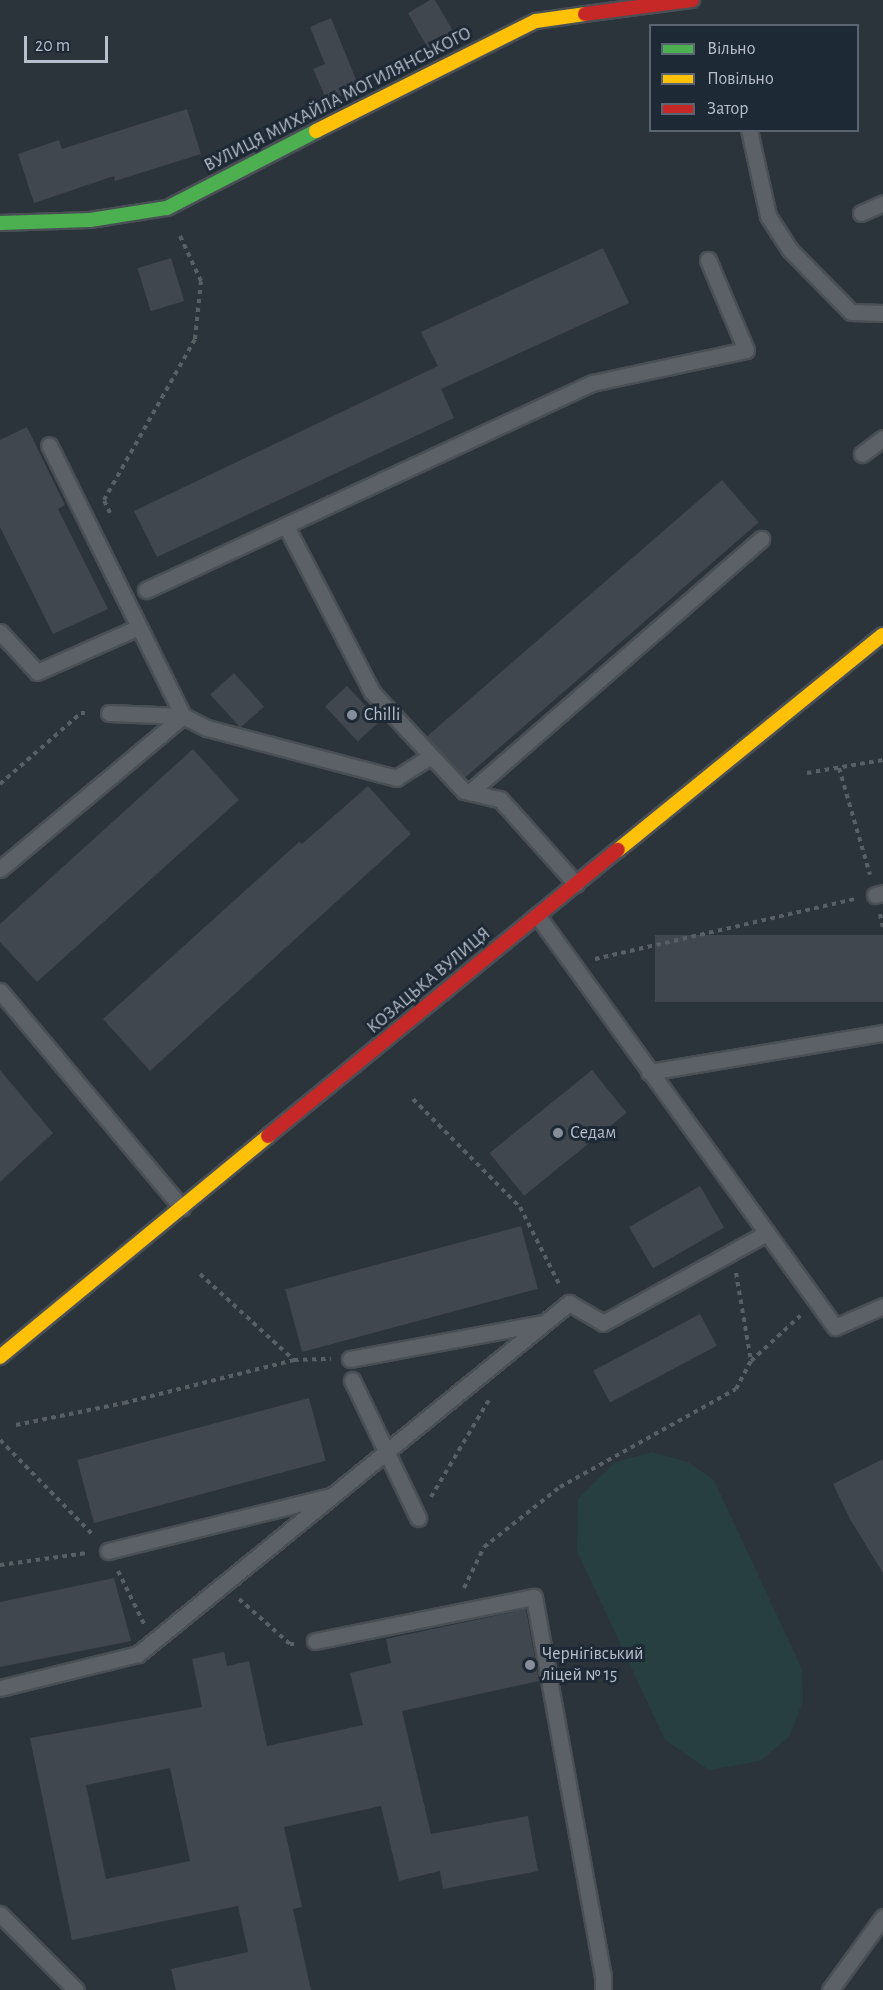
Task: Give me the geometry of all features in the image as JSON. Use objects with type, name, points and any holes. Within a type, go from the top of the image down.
[{"type":"main road","name":"ВУЛИЦЯ МИХАЙЛА МОГИЛЯНСЬКОГО","points":[[0,223],[90,220],[167,208],[536,21],[692,0]]},
{"type":"main road","name":"КОЗАЦЬКА ВУЛИЦЯ","points":[[0,1357],[883,634]]},
{"type":"lane","points":[[749,132],[768,216],[790,250],[850,312],[883,313]]},
{"type":"lane","points":[[861,213],[883,203]]},
{"type":"lane","points":[[146,590],[592,383],[746,350],[708,260]]},
{"type":"lane","points":[[861,454],[883,438]]},
{"type":"lane","points":[[49,445],[183,716]]},
{"type":"lane","points":[[286,526],[372,692],[464,791],[500,799],[576,884]]},
{"type":"lane","points":[[470,792],[761,539]]},
{"type":"lane","points":[[0,632],[37,672],[139,627]]},
{"type":"lane","points":[[109,713],[183,716],[207,728],[396,778],[431,756]]},
{"type":"lane","points":[[0,869],[183,716]]},
{"type":"lane","points":[[537,915],[835,1327],[883,1306]]},
{"type":"lane","points":[[0,991],[182,1208]]},
{"type":"lane","points":[[649,1071],[883,1033]]},
{"type":"lane","points":[[0,1688],[138,1654],[569,1303],[603,1323],[767,1233]]},
{"type":"lane","points":[[350,1359],[546,1323]]},
{"type":"lane","points":[[352,1380],[418,1518]]},
{"type":"lane","points":[[108,1551],[333,1495]]},
{"type":"lane","points":[[315,1641],[534,1597],[603,1975],[603,1990]]},
{"type":"lane","points":[[0,1914],[76,1990]]},
{"type":"lane","points":[[830,1990],[883,1917]]},
{"type":"path","points":[[113,520],[104,500],[195,339],[201,281],[167,208]]},
{"type":"path","points":[[0,784],[81,713],[109,713]]},
{"type":"path","points":[[807,773],[883,760]]},
{"type":"path","points":[[592,959],[879,894],[839,768]]},
{"type":"path","points":[[413,1099],[520,1207],[569,1303]]},
{"type":"path","points":[[732,1252],[751,1361]]},
{"type":"path","points":[[200,1274],[294,1360]]},
{"type":"path","points":[[452,1613],[484,1547],[560,1487],[736,1389],[751,1361],[816,1301]]},
{"type":"path","points":[[16,1425],[124,1402],[294,1360],[350,1359]]},
{"type":"path","points":[[418,1518],[495,1389]]},
{"type":"path","points":[[0,1440],[108,1551],[153,1642]]},
{"type":"path","points":[[0,1565],[108,1551]]},
{"type":"path","points":[[223,1585],[290,1644],[315,1641]]},
{"type":"green space","points":[[652,1452],[688,1462],[714,1480],[802,1669],[803,1701],[790,1736],[760,1761],[709,1770],[665,1740],[577,1551],[578,1499],[615,1462]]},
{"type":"building","points":[[430,0],[435,0],[457,38],[430,52],[408,13]]},
{"type":"building","points":[[331,18],[359,87],[328,103],[313,69],[325,64],[310,27]]},
{"type":"building","points":[[187,109],[201,154],[115,181],[114,176],[34,203],[18,154],[59,140],[62,149]]},
{"type":"building","points":[[603,248],[629,303],[441,389],[454,418],[157,557],[134,511],[438,366],[421,332]]},
{"type":"building","points":[[171,258],[184,301],[151,311],[138,268]]},
{"type":"building","points":[[27,427],[65,505],[58,509],[108,609],[53,634],[0,527],[0,440]]},
{"type":"building","points":[[722,480],[759,522],[464,779],[427,737]]},
{"type":"building","points":[[234,673],[264,706],[240,728],[210,694]]},
{"type":"building","points":[[347,686],[380,721],[358,742],[325,706]]},
{"type":"building","points":[[193,749],[239,800],[37,982],[0,942],[0,924]]},
{"type":"building","points":[[368,786],[411,834],[150,1071],[103,1019],[299,842],[302,844]]},
{"type":"building","points":[[655,935],[883,935],[883,1002],[655,1002]]},
{"type":"building","points":[[0,1070],[53,1133],[0,1182]]},
{"type":"building","name":"Седам","points":[[592,1070],[627,1113],[524,1196],[489,1153]]},
{"type":"building","points":[[700,1186],[724,1228],[653,1269],[629,1227]]},
{"type":"building","points":[[521,1226],[538,1289],[302,1352],[285,1289]]},
{"type":"building","points":[[700,1314],[717,1346],[610,1403],[593,1371]]},
{"type":"building","points":[[309,1398],[326,1461],[94,1523],[77,1460]]},
{"type":"building","points":[[883,1459],[883,1573],[850,1519],[833,1484]]},
{"type":"building","points":[[114,1578],[131,1641],[0,1667],[0,1602]]},
{"type":"building","points":[[526,1609],[539,1681],[402,1711],[431,1834],[528,1816],[538,1871],[443,1889],[440,1871],[399,1881],[381,1806],[284,1827],[302,1907],[293,1909],[311,1990],[176,1990],[171,1969],[248,1952],[238,1906],[72,1940],[30,1738],[202,1707],[192,1659],[224,1652],[227,1666],[249,1661],[267,1746],[363,1725],[350,1673],[391,1663],[386,1639]],"holes":[[[170,1768],[190,1861],[106,1879],[86,1785]]]},
{"type":"traffic: fast","points":[[0,223],[90,220],[167,208],[316,131]]},
{"type":"traffic: slow","points":[[316,131],[536,21],[585,14]]},
{"type":"traffic: slow","points":[[618,850],[883,635]]},
{"type":"traffic: slow","points":[[0,1357],[268,1136]]},
{"type":"traffic: jam","points":[[585,14],[692,0]]},
{"type":"traffic: jam","points":[[268,1136],[618,850]]},
{"type":"place","name":"Chilli","points":[[352,715]]},
{"type":"place","name":"Седам","points":[[558,1133]]},
{"type":"place","name":"Чернігівський ліцей № 15","points":[[530,1665]]}]
